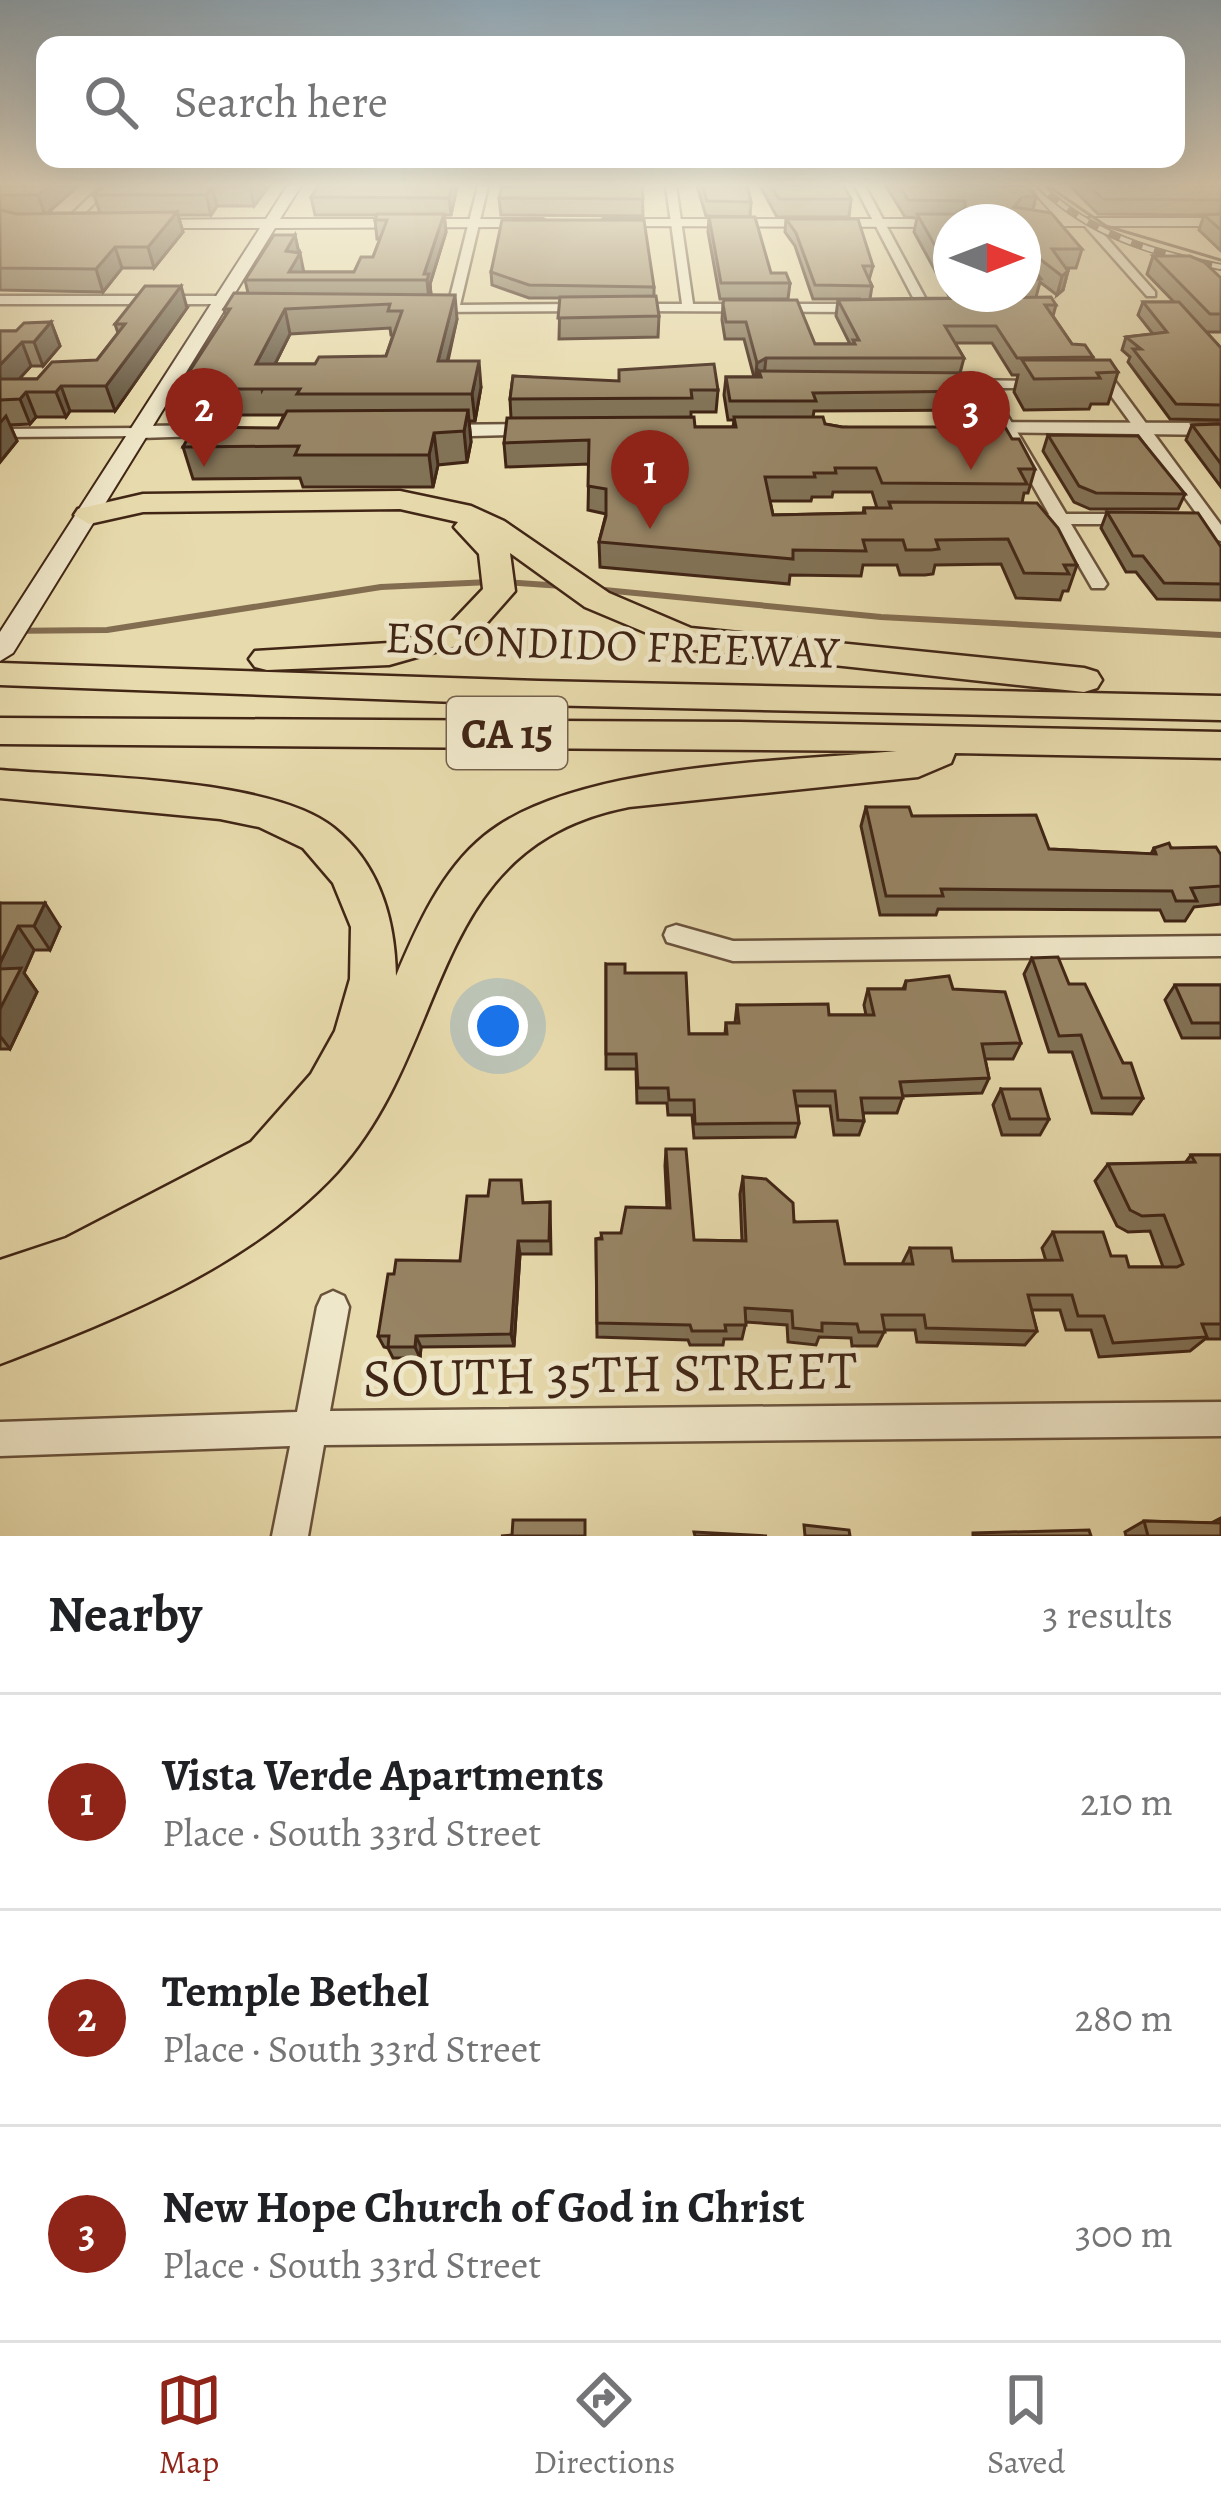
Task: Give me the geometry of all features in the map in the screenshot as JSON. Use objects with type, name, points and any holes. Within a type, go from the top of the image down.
[{"type":"highway","points":[[89,514],[143,503],[400,500],[461,512],[493,527],[597,600],[685,638],[1221,693]]},
{"type":"highway","points":[[89,514],[403,510],[462,522],[493,544],[499,575],[458,635],[389,654],[240,660],[203,680]]},
{"type":"highway","name":"ESCONDIDO FREEWAY","points":[[0,674],[1221,708]]},
{"type":"highway","name":"ESCONDIDO FREEWAY","points":[[0,731],[1221,745]]},
{"type":"highway","points":[[0,1334],[70,1309],[186,1252],[285,1188],[350,1116],[383,1065],[443,922],[479,866],[533,823],[617,793],[918,763],[969,740]]},
{"type":"highway","points":[[0,784],[220,804],[268,814],[318,837],[351,875],[373,927],[374,980],[358,1035],[329,1091],[270,1160],[77,1263],[0,1288]]},
{"type":"main road","points":[[0,653],[250,258]]},
{"type":"street","points":[[453,309],[466,258]]},
{"type":"street","points":[[681,258],[688,308]]},
{"type":"street","points":[[897,258],[924,308]]},
{"type":"street","points":[[1116,258],[1151,294]]},
{"type":"street","points":[[0,300],[241,309]]},
{"type":"street","points":[[405,309],[593,308]]},
{"type":"street","points":[[616,308],[877,308]]},
{"type":"street","points":[[901,308],[933,308]]},
{"type":"street","points":[[1100,379],[1221,536]]},
{"type":"street","points":[[938,384],[1067,383]]},
{"type":"street","points":[[982,384],[1098,584]]},
{"type":"street","points":[[961,428],[1221,429]]},
{"type":"street","points":[[423,431],[553,430]]},
{"type":"street","points":[[0,433],[240,431]]},
{"type":"street","points":[[1011,519],[1144,519]]},
{"type":"street","points":[[1187,519],[1209,519]]},
{"type":"street","points":[[676,935],[733,951],[1221,946]]},
{"type":"street","points":[[290,1536],[333,1307]]},
{"type":"street","name":"SOUTH 35TH STREET","points":[[0,1439],[311,1428],[1221,1419]]},
{"type":"building","points":[[0,258],[106,258],[96,269],[0,268]]},
{"type":"building","points":[[259,258],[297,258],[289,272],[354,272],[361,258],[429,258],[424,274],[429,274],[427,280],[245,280]]},
{"type":"building","points":[[494,258],[650,258],[654,287],[529,285],[491,272]]},
{"type":"building","points":[[716,258],[767,258],[771,273],[786,273],[790,283],[721,283]]},
{"type":"building","points":[[805,258],[870,258],[873,266],[863,266],[872,286],[815,285]]},
{"type":"building","points":[[1041,258],[1058,258],[1068,271],[1062,276]]},
{"type":"building","points":[[1155,258],[1194,258],[1221,278],[1221,314],[1210,314]]},
{"type":"building","points":[[145,286],[181,286],[106,386],[61,386],[56,392],[26,392],[20,399],[0,400],[0,379],[37,379],[52,362],[97,360],[125,324],[115,324]]},
{"type":"building","points":[[234,293],[455,295],[438,361],[479,361],[472,394],[178,389],[230,309],[224,309]],"holes":[[[390,304],[388,311],[402,311],[386,356],[319,357],[315,364],[256,364],[285,309]]]},
{"type":"building","points":[[656,296],[659,316],[558,318],[560,297]]},
{"type":"building","points":[[1041,297],[1051,297],[1056,305],[1045,305],[1072,344],[1085,345],[1093,357],[1017,358],[996,326],[945,326],[964,358],[766,358],[757,363],[746,322],[726,322],[723,304],[724,300],[797,300],[815,344],[855,344],[853,340],[859,340],[838,300],[933,299],[933,312],[1041,312]]},
{"type":"building","points":[[1143,302],[1179,302],[1221,348],[1221,405],[1176,404],[1133,349],[1141,349],[1126,337],[1167,332]]},
{"type":"building","points":[[51,322],[34,342],[22,342],[0,365],[0,331],[16,331],[24,323]]},
{"type":"building","points":[[1022,360],[1110,360],[1118,372],[1097,373],[1100,378],[1034,379]]},
{"type":"building","points":[[714,364],[718,390],[691,390],[692,398],[510,399],[513,376],[619,381],[619,370]]},
{"type":"building","points":[[759,371],[974,373],[983,391],[813,393],[816,401],[730,401],[726,377],[761,377]]},
{"type":"building","points":[[468,410],[464,431],[434,433],[429,455],[295,455],[299,446],[183,447],[194,427],[278,428],[287,411]]},
{"type":"building","points":[[694,417],[695,427],[736,427],[734,417],[823,417],[825,424],[842,427],[1005,427],[1012,439],[1019,439],[1035,469],[1019,469],[1027,484],[882,483],[876,468],[835,468],[836,473],[814,473],[815,477],[765,477],[773,515],[865,513],[864,508],[891,508],[889,502],[1037,503],[1058,528],[1077,565],[1064,565],[1069,574],[1024,573],[1008,539],[936,540],[939,549],[931,550],[906,550],[903,540],[863,540],[866,551],[793,550],[793,559],[599,542],[606,489],[588,486],[589,440],[504,443],[507,418]]},
{"type":"building","points":[[1221,424],[1221,464],[1192,425]]},
{"type":"building","points":[[1048,435],[1138,436],[1185,494],[1096,493],[1079,486]]},
{"type":"building","points":[[1107,512],[1198,513],[1221,547],[1221,584],[1164,583],[1143,556],[1133,556]]},
{"type":"building","points":[[866,807],[909,807],[912,816],[1036,815],[1049,849],[1156,854],[1154,848],[1169,843],[1171,848],[1216,847],[1221,855],[1221,886],[1191,888],[1197,901],[1176,901],[1172,891],[941,889],[943,896],[886,896]]},
{"type":"building","points":[[0,903],[45,903],[34,926],[18,926],[0,963]]},
{"type":"building","points":[[1058,957],[1069,984],[1085,984],[1123,1063],[1131,1063],[1143,1098],[1102,1098],[1081,1035],[1059,1036],[1032,958]]},
{"type":"building","points":[[606,964],[625,964],[625,973],[686,973],[689,1034],[727,1034],[726,1023],[739,1023],[737,1005],[828,1004],[829,1015],[874,1015],[868,989],[905,989],[906,981],[949,976],[953,989],[1005,992],[1021,1043],[982,1044],[989,1078],[900,1082],[903,1098],[861,1098],[864,1121],[838,1120],[835,1091],[794,1091],[799,1123],[695,1124],[694,1100],[669,1100],[668,1088],[638,1088],[636,1054],[606,1054]]},
{"type":"building","points":[[21,968],[0,1009],[0,969]]},
{"type":"building","points":[[1175,985],[1221,985],[1221,1023],[1192,1023]]},
{"type":"building","points":[[1001,1089],[1040,1089],[1049,1119],[1010,1119]]},
{"type":"building","points":[[666,1149],[686,1149],[694,1240],[746,1241],[743,1177],[766,1179],[793,1203],[794,1222],[837,1221],[845,1264],[913,1264],[910,1248],[951,1248],[953,1261],[1062,1260],[1053,1232],[1103,1232],[1111,1256],[1126,1256],[1129,1267],[1177,1267],[1183,1264],[1164,1215],[1142,1216],[1130,1210],[1108,1164],[1195,1162],[1191,1155],[1221,1155],[1221,1324],[1202,1324],[1207,1337],[1113,1343],[1104,1316],[1078,1316],[1072,1295],[1028,1295],[1037,1331],[926,1328],[924,1315],[882,1315],[885,1332],[859,1332],[857,1324],[822,1323],[822,1331],[793,1328],[792,1311],[745,1308],[746,1325],[725,1325],[726,1331],[692,1331],[690,1325],[597,1323],[596,1239],[602,1239],[601,1233],[621,1233],[626,1207],[670,1208]]},
{"type":"building","points":[[490,1180],[521,1180],[523,1203],[550,1202],[549,1241],[518,1241],[511,1334],[416,1336],[415,1347],[388,1347],[389,1336],[378,1336],[388,1274],[394,1274],[396,1260],[460,1261],[467,1196],[488,1196]]},
{"type":"building","points":[[513,1520],[585,1520],[585,1536],[501,1536],[512,1535]]},
{"type":"building","points":[[1144,1521],[1221,1523],[1221,1536],[1148,1536]]},
{"type":"building","points":[[804,1525],[849,1530],[850,1536],[805,1536]]},
{"type":"building","points":[[1089,1530],[1091,1536],[973,1536],[973,1533]]},
{"type":"building","points":[[694,1532],[767,1536],[695,1536]]},
{"type":"waterway","points":[[0,631],[107,630],[381,587],[490,582]]},
{"type":"waterway","points":[[505,582],[562,586]]},
{"type":"waterway","points":[[594,589],[881,617],[1221,635]]},
{"type":"tram line","points":[[1213,258],[1221,260]]},
{"type":"railway","points":[[1182,258],[1221,267]]},
{"type":"place","name":"Temple Bethel","points":[[204,467]]},
{"type":"place","name":"New Hope Church of God in Christ","points":[[971,470]]},
{"type":"place","name":"Vista Verde Apartments","points":[[650,529]]}]
